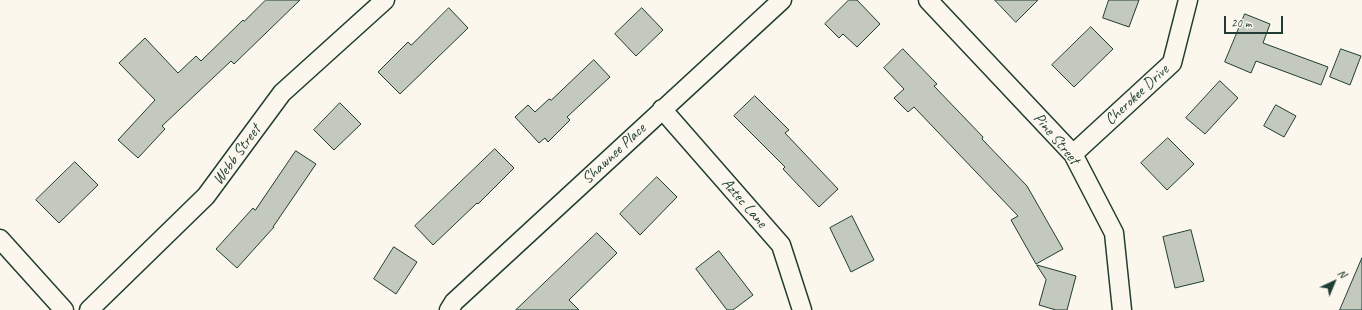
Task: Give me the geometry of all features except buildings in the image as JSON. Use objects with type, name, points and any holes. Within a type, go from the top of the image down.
[{"type":"street","name":"Webb Street","points":[[89,310],[206,196],[282,93],[385,0]]},
{"type":"street","name":"Shawnee Place","points":[[449,310],[454,302],[782,0]]},
{"type":"street","name":"Pine Street","points":[[928,0],[1073,154],[1114,233],[1122,310]]},
{"type":"street","name":"Cherokee Drive","points":[[1073,154],[1172,63],[1188,0]]},
{"type":"street","name":"Aztec Lane","points":[[662,109],[780,245],[802,310]]},
{"type":"street","points":[[0,239],[64,310]]}]
